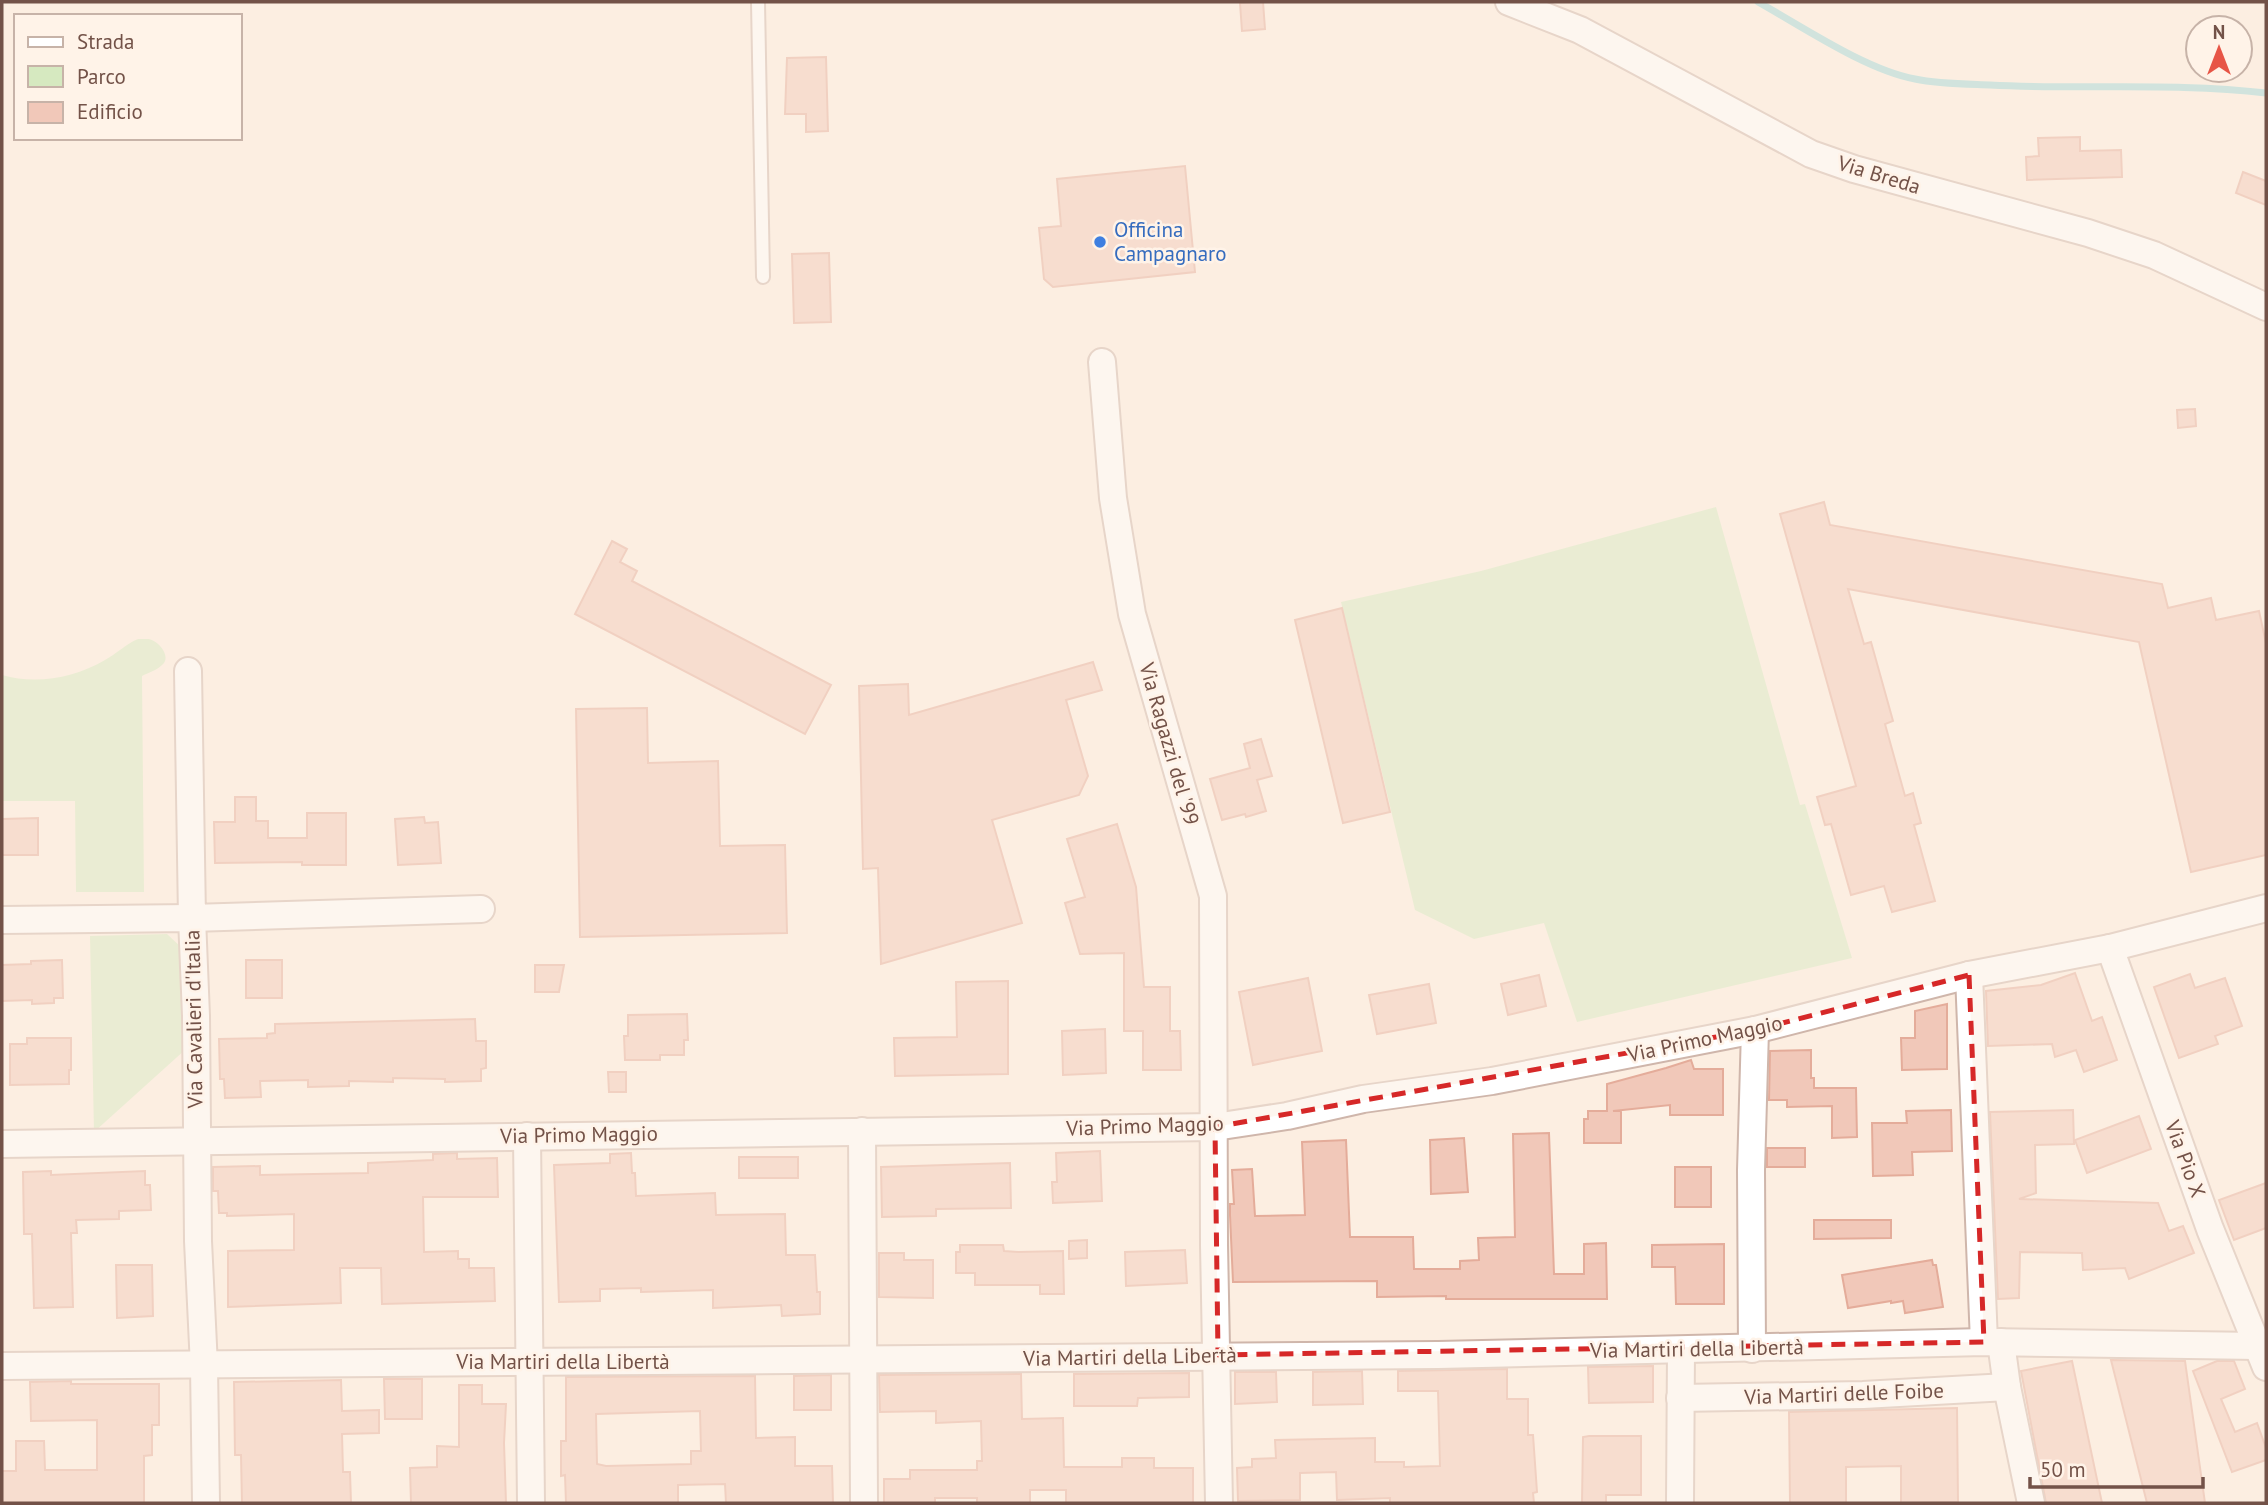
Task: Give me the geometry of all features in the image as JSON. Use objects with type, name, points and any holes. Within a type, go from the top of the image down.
[{"type":"street","name":"Via Breda","points":[[1509,2],[1580,30],[1811,153],[1854,169],[2115,242],[2154,256],[2266,307]]},
{"type":"street","name":"Via Ragazzi del '99","points":[[1102,362],[1113,498],[1132,614],[1213,896],[1214,1245],[1219,1503]]},
{"type":"street","points":[[188,671],[192,918],[481,909]]},
{"type":"street","name":"Via Primo Maggio","points":[[2,1144],[1215,1127],[1287,1116],[1363,1099],[1492,1081],[1755,1030],[1969,975],[2110,948],[2266,908]]},
{"type":"street","name":"Via Cavalieri d'Italia","points":[[2,920],[192,918],[206,1503]]},
{"type":"street","name":"Via Pio X","points":[[2110,948],[2210,1229],[2262,1356]]},
{"type":"street","points":[[1969,975],[1992,1342],[2007,1388],[2031,1503]]},
{"type":"street","points":[[1752,1349],[1751,1170],[1755,1030]]},
{"type":"street","points":[[862,1131],[864,1503]]},
{"type":"street","points":[[527,1136],[531,1503]]},
{"type":"street","name":"Via Martiri della Libertà","points":[[2,1366],[1437,1355],[1992,1342],[2262,1356]]},
{"type":"street","points":[[1680,1503],[1681,1350]]},
{"type":"street","name":"Via Martiri delle Foibe","points":[[1680,1398],[1863,1395],[2007,1388]]},
{"type":"lane","points":[[758,2],[763,277]]},
{"type":"highlighted area","points":[[1969,975],[1984,1342],[1218,1355],[1215,1127],[1755,1030]]},
{"type":"green space","points":[[1716,507],[1800,805],[1805,804],[1852,958],[1577,1022],[1544,923],[1474,939],[1415,910],[1341,602],[1481,571]]},
{"type":"green space","points":[[138,639],[149,639],[157,643],[166,658],[160,667],[142,676],[144,892],[76,892],[75,801],[2,801],[2,675],[41,679],[68,675],[109,658]]},
{"type":"green space","points":[[167,934],[183,949],[186,1049],[94,1132],[90,936]]},
{"type":"building","points":[[1263,2],[1265,29],[1242,31],[1240,3]]},
{"type":"building","points":[[826,57],[828,131],[806,132],[806,114],[785,114],[787,58]]},
{"type":"building","points":[[2080,137],[2080,151],[2121,150],[2122,177],[2027,180],[2026,157],[2039,156],[2038,138]]},
{"type":"building","points":[[1185,166],[1195,272],[1053,287],[1044,279],[1039,228],[1061,226],[1057,179]]},
{"type":"building","points":[[2243,172],[2266,181],[2266,205],[2236,193]]},
{"type":"building","points":[[829,253],[831,322],[794,323],[792,254]]},
{"type":"building","points":[[2195,409],[2196,426],[2178,428],[2177,410]]},
{"type":"building","points":[[1824,502],[1830,525],[2162,584],[2168,608],[2211,598],[2216,620],[2259,611],[2266,643],[2266,855],[2191,872],[2139,642],[1848,589],[1864,644],[1871,642],[1893,721],[1885,724],[1905,796],[1913,793],[1921,823],[1914,825],[1935,901],[1892,912],[1884,886],[1851,895],[1831,824],[1825,825],[1817,797],[1856,786],[1780,514]]},
{"type":"building","points":[[612,541],[627,549],[620,562],[637,571],[632,581],[831,685],[805,734],[575,614]]},
{"type":"building","points":[[1342,608],[1390,812],[1343,823],[1295,620]]},
{"type":"building","points":[[1093,662],[1102,690],[1066,700],[1088,776],[1079,795],[992,820],[1022,923],[881,964],[878,868],[863,869],[859,686],[908,684],[909,715]]},
{"type":"building","points":[[647,708],[648,763],[718,761],[720,846],[785,845],[787,933],[580,937],[576,709]]},
{"type":"building","points":[[1261,739],[1272,776],[1257,780],[1266,811],[1222,820],[1210,779],[1250,768],[1244,744]]},
{"type":"building","points":[[235,797],[256,797],[256,821],[268,821],[268,838],[307,838],[307,813],[346,813],[346,865],[302,865],[302,862],[215,863],[214,822],[235,822]]},
{"type":"building","points":[[424,817],[425,823],[438,822],[441,863],[398,865],[395,819]]},
{"type":"building","points":[[38,818],[38,855],[2,855],[2,819]]},
{"type":"building","points":[[1117,824],[1136,887],[1144,987],[1170,987],[1170,1031],[1180,1031],[1181,1070],[1143,1070],[1143,1031],[1124,1031],[1124,953],[1080,954],[1065,903],[1085,897],[1067,839]]},
{"type":"building","points":[[62,960],[63,998],[54,998],[54,1003],[32,1004],[32,1000],[2,1001],[2,965]]},
{"type":"building","points":[[246,960],[282,960],[282,998],[246,998]]},
{"type":"building","points":[[535,965],[564,965],[559,992],[535,992]]},
{"type":"building","points":[[2075,973],[2092,1021],[2102,1017],[2117,1060],[2084,1072],[2076,1050],[2055,1057],[2052,1044],[1988,1046],[1986,991],[2041,985]]},
{"type":"building","points":[[2190,974],[2195,988],[2225,978],[2242,1026],[2215,1036],[2218,1044],[2179,1058],[2154,987]]},
{"type":"building","points":[[1539,975],[1546,1006],[1508,1015],[1501,984]]},
{"type":"building","points":[[1308,978],[1322,1051],[1253,1065],[1239,992]]},
{"type":"building","points":[[1008,981],[1008,1074],[895,1076],[894,1038],[957,1037],[956,982]]},
{"type":"building","points":[[1429,984],[1436,1023],[1377,1034],[1369,995]]},
{"type":"building","points":[[1947,1004],[1947,1069],[1902,1070],[1901,1038],[1915,1038],[1915,1011]]},
{"type":"building","points":[[687,1014],[688,1040],[684,1040],[684,1055],[660,1055],[660,1060],[625,1060],[624,1036],[628,1036],[628,1015]]},
{"type":"building","points":[[475,1019],[476,1041],[486,1041],[486,1068],[481,1069],[481,1081],[445,1082],[445,1079],[393,1078],[393,1082],[349,1081],[349,1086],[308,1087],[308,1080],[260,1081],[261,1097],[225,1098],[224,1079],[220,1079],[219,1039],[267,1038],[267,1034],[275,1033],[275,1024]]},
{"type":"building","points":[[1105,1029],[1106,1073],[1063,1075],[1062,1031]]},
{"type":"building","points":[[27,1038],[71,1038],[69,1084],[10,1085],[10,1044],[27,1044]]},
{"type":"building","points":[[1811,1050],[1811,1078],[1814,1078],[1814,1088],[1856,1088],[1857,1137],[1832,1138],[1832,1106],[1787,1107],[1787,1100],[1769,1100],[1770,1051]]},
{"type":"building","points":[[1691,1060],[1694,1069],[1723,1069],[1723,1115],[1670,1115],[1670,1105],[1613,1111],[1621,1111],[1621,1143],[1584,1143],[1584,1119],[1588,1119],[1588,1111],[1607,1111],[1607,1084]]},
{"type":"building","points":[[608,1072],[626,1072],[626,1092],[609,1092]]},
{"type":"building","points":[[1951,1110],[1952,1151],[1912,1152],[1913,1175],[1873,1176],[1872,1123],[1907,1123],[1906,1111]]},
{"type":"building","points":[[2073,1110],[2074,1144],[2035,1145],[2036,1193],[2019,1199],[2158,1203],[2169,1231],[2183,1226],[2194,1253],[2129,1279],[2125,1268],[2083,1270],[2082,1253],[2020,1252],[2019,1298],[1998,1299],[1990,1112]]},
{"type":"building","points":[[2139,1116],[2151,1149],[2087,1173],[2075,1140]]},
{"type":"building","points":[[1549,1133],[1554,1274],[1584,1274],[1584,1244],[1606,1243],[1607,1299],[1377,1297],[1377,1281],[1233,1282],[1230,1215],[1230,1204],[1234,1204],[1232,1170],[1252,1169],[1255,1216],[1305,1215],[1302,1142],[1346,1140],[1350,1237],[1413,1237],[1414,1269],[1460,1269],[1460,1261],[1479,1260],[1478,1238],[1515,1237],[1513,1134]]},
{"type":"building","points":[[1464,1138],[1468,1192],[1431,1194],[1430,1140]]},
{"type":"building","points":[[1767,1148],[1805,1148],[1805,1167],[1767,1167]]},
{"type":"building","points":[[1100,1151],[1102,1201],[1053,1203],[1052,1182],[1057,1182],[1056,1153]]},
{"type":"building","points":[[457,1153],[457,1159],[497,1158],[498,1197],[423,1197],[424,1252],[458,1251],[458,1259],[469,1259],[469,1268],[494,1268],[495,1301],[382,1304],[381,1268],[340,1268],[341,1303],[228,1307],[228,1251],[294,1250],[294,1214],[227,1216],[227,1213],[219,1213],[218,1191],[213,1191],[213,1167],[260,1166],[260,1175],[368,1173],[368,1163],[433,1160],[433,1154]]},
{"type":"building","points":[[631,1153],[636,1196],[715,1193],[716,1215],[785,1214],[786,1255],[815,1255],[820,1314],[782,1316],[781,1305],[713,1308],[713,1290],[641,1292],[641,1288],[600,1289],[600,1301],[559,1302],[554,1165],[610,1163],[610,1154]]},
{"type":"building","points":[[739,1157],[798,1157],[798,1178],[739,1178]]},
{"type":"building","points":[[1010,1163],[1011,1208],[936,1209],[936,1216],[882,1217],[881,1167]]},
{"type":"building","points":[[1675,1167],[1711,1167],[1711,1207],[1675,1207]]},
{"type":"building","points":[[51,1171],[51,1175],[145,1171],[145,1185],[150,1185],[151,1210],[119,1211],[119,1219],[76,1220],[77,1233],[71,1233],[73,1307],[34,1308],[32,1234],[24,1234],[23,1172]]},
{"type":"building","points":[[2266,1183],[2266,1228],[2234,1240],[2219,1200]]},
{"type":"building","points":[[1814,1220],[1891,1220],[1891,1238],[1814,1239]]},
{"type":"building","points":[[1087,1240],[1087,1258],[1069,1259],[1069,1241]]},
{"type":"building","points":[[1724,1244],[1724,1304],[1676,1304],[1675,1267],[1652,1267],[1652,1245]]},
{"type":"building","points":[[960,1245],[1003,1245],[1004,1251],[1018,1252],[1063,1251],[1064,1294],[1040,1294],[1040,1285],[975,1285],[975,1273],[956,1273],[956,1252],[960,1252]]},
{"type":"building","points":[[1185,1250],[1187,1283],[1126,1286],[1125,1252]]},
{"type":"building","points":[[879,1253],[904,1253],[904,1260],[933,1260],[933,1298],[879,1297]]},
{"type":"building","points":[[1932,1260],[1933,1265],[1936,1265],[1943,1307],[1905,1313],[1903,1301],[1891,1301],[1848,1308],[1842,1275]]},
{"type":"building","points":[[116,1265],[152,1265],[153,1316],[117,1318]]},
{"type":"building","points":[[2111,1360],[2185,1361],[2205,1503],[2147,1503]]},
{"type":"building","points":[[2072,1361],[2102,1503],[2046,1503],[2021,1371]]},
{"type":"building","points":[[2217,1361],[2234,1361],[2245,1389],[2221,1399],[2235,1432],[2257,1423],[2266,1448],[2266,1460],[2232,1472],[2193,1371]]},
{"type":"building","points":[[1653,1366],[1653,1402],[1589,1403],[1588,1367]]},
{"type":"building","points":[[1507,1369],[1507,1399],[1528,1399],[1528,1435],[1533,1435],[1537,1492],[1533,1493],[1534,1503],[1390,1503],[1390,1498],[1337,1500],[1336,1472],[1300,1473],[1300,1500],[1238,1501],[1237,1468],[1252,1467],[1252,1459],[1276,1458],[1275,1440],[1375,1438],[1375,1462],[1404,1462],[1404,1467],[1440,1466],[1438,1391],[1398,1391],[1398,1371]]},
{"type":"building","points":[[1362,1371],[1363,1404],[1313,1405],[1313,1372]]},
{"type":"building","points":[[1235,1372],[1276,1372],[1277,1402],[1235,1404]]},
{"type":"building","points":[[1189,1373],[1189,1397],[1138,1398],[1137,1406],[1074,1406],[1074,1374]]},
{"type":"building","points":[[1021,1374],[1022,1419],[1063,1418],[1064,1467],[1122,1467],[1122,1458],[1154,1458],[1154,1468],[1193,1468],[1193,1503],[1066,1503],[1066,1490],[1030,1490],[1030,1503],[977,1503],[977,1498],[935,1498],[935,1503],[884,1503],[884,1479],[910,1479],[910,1470],[977,1470],[977,1461],[982,1461],[981,1421],[936,1423],[936,1411],[880,1412],[879,1375]]},
{"type":"building","points":[[831,1375],[831,1410],[794,1410],[794,1376]]},
{"type":"building","points":[[755,1376],[756,1438],[795,1437],[795,1466],[832,1466],[833,1503],[726,1503],[725,1484],[678,1485],[678,1503],[566,1503],[565,1475],[561,1476],[561,1441],[566,1441],[566,1377]],"holes":[[[700,1411],[701,1451],[691,1451],[691,1464],[597,1464],[596,1414]]]},
{"type":"building","points":[[384,1379],[422,1379],[422,1419],[385,1419]]},
{"type":"building","points":[[341,1380],[342,1411],[379,1410],[379,1433],[342,1434],[343,1472],[350,1472],[351,1503],[242,1503],[241,1455],[235,1455],[234,1382]]},
{"type":"building","points":[[71,1381],[71,1384],[159,1384],[159,1425],[152,1425],[152,1455],[144,1456],[144,1503],[2,1503],[2,1471],[16,1471],[16,1441],[44,1441],[45,1470],[97,1470],[97,1420],[31,1421],[30,1382]]},
{"type":"building","points":[[459,1385],[482,1385],[482,1404],[506,1404],[506,1503],[411,1503],[410,1468],[437,1467],[437,1446],[459,1447]]},
{"type":"building","points":[[1957,1408],[1958,1502],[1901,1503],[1901,1466],[1846,1467],[1846,1503],[1790,1503],[1789,1412]]},
{"type":"building","points":[[1641,1436],[1641,1495],[1606,1495],[1606,1503],[1582,1503],[1583,1437]]},
{"type":"waterway","points":[[1758,2],[1876,67],[1924,81],[2024,86],[2197,88],[2266,93]]},
{"type":"place","name":"Officina Campagnaro","points":[[1100,242]]}]
